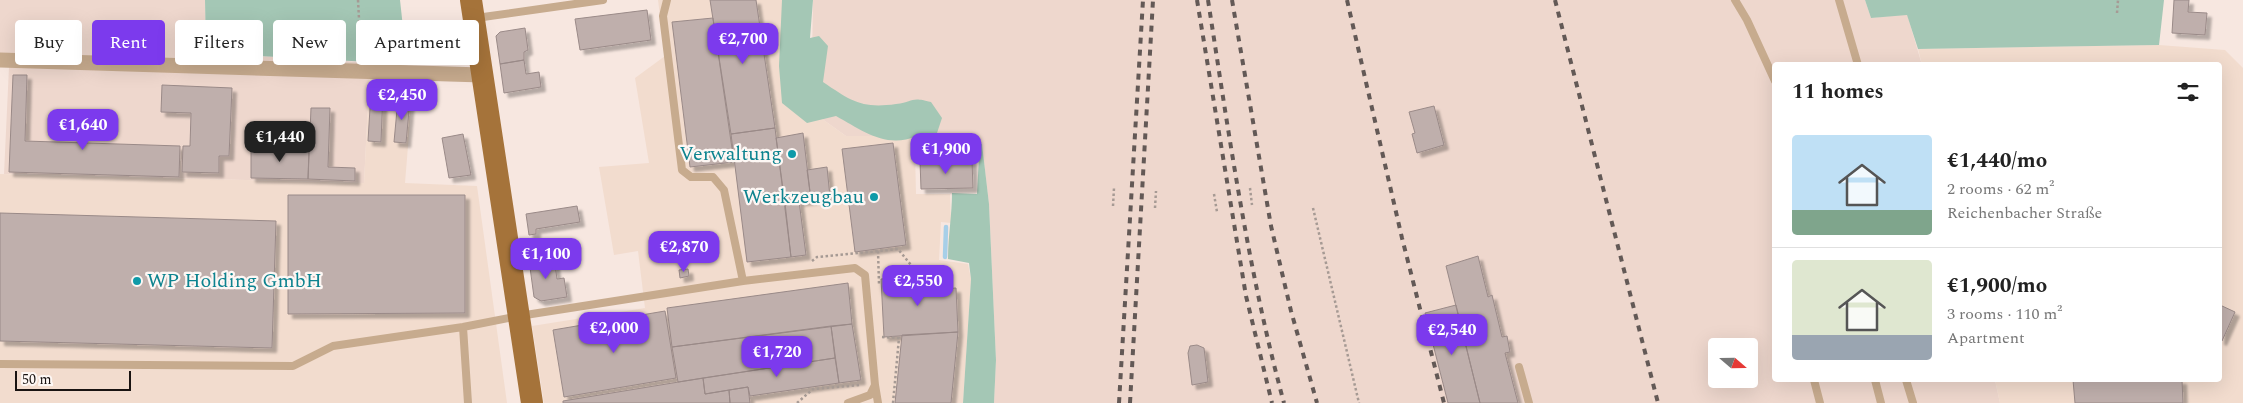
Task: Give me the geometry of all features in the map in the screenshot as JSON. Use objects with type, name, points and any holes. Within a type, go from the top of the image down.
[{"type":"main road","points":[[472,9],[532,403]]},
{"type":"street","points":[[0,60],[482,75]]},
{"type":"lane","points":[[472,9],[604,0]]},
{"type":"lane","points":[[667,0],[663,16],[682,170],[691,178],[713,177],[724,190],[743,281]]},
{"type":"lane","points":[[1736,0],[1772,74]]},
{"type":"lane","points":[[1839,0],[1857,62]]},
{"type":"lane","points":[[0,364],[293,366],[333,346],[463,327],[519,316],[743,281],[855,268],[865,275],[878,403]]},
{"type":"lane","points":[[463,327],[468,403]]},
{"type":"lane","points":[[1519,367],[1528,403]]},
{"type":"lane","points":[[1815,382],[1820,403]]},
{"type":"lane","points":[[1876,382],[1881,403]]},
{"type":"lane","points":[[1907,382],[1913,403]]},
{"type":"lane","points":[[848,403],[870,395],[875,386]]},
{"type":"path","points":[[358,0],[362,72]]},
{"type":"path","points":[[2117,13],[2118,0]]},
{"type":"path","points":[[1113,206],[1114,188]]},
{"type":"path","points":[[1250,188],[1252,206]]},
{"type":"path","points":[[1155,208],[1156,191]]},
{"type":"path","points":[[1214,194],[1217,212]]},
{"type":"path","points":[[1313,208],[1359,403]]},
{"type":"path","points":[[878,251],[879,286]]},
{"type":"path","points":[[880,337],[899,338],[893,403]]},
{"type":"path","points":[[797,403],[813,389],[864,385],[864,379]]},
{"type":"shaded area","points":[[0,0],[205,0],[205,20],[175,20],[175,65],[263,65],[263,56],[273,57],[273,65],[346,65],[346,62],[356,62],[356,65],[370,65],[364,183],[4,174],[9,67],[0,66]]},
{"type":"shaded area","points":[[658,0],[800,0],[811,111],[846,136],[918,136],[915,151],[916,194],[950,194],[951,223],[941,222],[939,260],[968,264],[971,279],[963,403],[544,403],[532,326],[645,308],[638,251],[614,255],[599,167],[649,163],[635,78],[665,56]]},
{"type":"shaded area","points":[[813,0],[1865,0],[1871,18],[1907,14],[1921,62],[1772,62],[1772,382],[1995,382],[2000,403],[994,403],[996,360],[989,204],[982,144],[918,136],[846,136],[811,111]]},
{"type":"shaded area","points":[[2159,45],[2225,50],[2243,68],[2243,403],[2000,403],[1995,382],[2222,382],[2222,62],[1921,62],[1918,49]]},
{"type":"shaded area","points":[[370,65],[407,65],[413,85],[405,183],[477,186],[507,403],[0,403],[0,174],[364,183]]},
{"type":"green space","points":[[205,0],[400,0],[402,20],[356,20],[356,61],[346,61],[346,20],[273,20],[273,57],[263,56],[263,20],[205,20]]},
{"type":"green space","points":[[782,0],[813,0],[810,38],[819,36],[828,46],[823,82],[849,99],[865,104],[884,105],[915,99],[931,102],[942,118],[937,133],[932,138],[982,144],[989,204],[996,360],[994,403],[963,403],[971,279],[969,263],[948,259],[952,193],[977,194],[979,157],[915,151],[917,136],[906,139],[885,139],[865,132],[836,116],[807,123],[782,103],[779,66]]},
{"type":"green space","points":[[1865,0],[2164,0],[2159,45],[1918,49],[1907,15],[1871,18]]},
{"type":"building","points":[[710,0],[756,0],[775,128],[731,134]]},
{"type":"building","points":[[2174,0],[2189,0],[2188,12],[2207,13],[2205,35],[2172,33]]},
{"type":"building","points":[[647,10],[651,40],[580,50],[575,19]]},
{"type":"building","points":[[713,18],[734,162],[690,167],[672,22]]},
{"type":"building","points":[[525,28],[528,50],[524,52],[524,60],[500,64],[496,36],[500,32]]},
{"type":"building","points":[[770,34],[770,40],[763,41],[762,35]]},
{"type":"building","points":[[524,60],[526,74],[539,72],[541,87],[504,93],[500,64]]},
{"type":"building","points":[[13,75],[27,75],[25,141],[180,146],[179,177],[9,172]]},
{"type":"building","points":[[162,85],[232,88],[229,156],[219,156],[219,173],[182,172],[183,146],[190,146],[191,113],[161,112]]},
{"type":"building","points":[[371,92],[383,92],[381,142],[368,141]]},
{"type":"building","points":[[398,99],[410,100],[406,143],[394,142]]},
{"type":"building","points":[[1434,106],[1444,145],[1417,153],[1412,134],[1415,133],[1409,112]]},
{"type":"building","points":[[311,108],[330,108],[328,167],[355,168],[355,181],[308,179]]},
{"type":"building","points":[[775,128],[791,257],[747,262],[731,134]]},
{"type":"building","name":"Verwaltung","points":[[803,133],[811,200],[785,203],[776,138]]},
{"type":"building","points":[[463,134],[471,175],[449,178],[442,138]]},
{"type":"building","name":"Werkzeugbau","points":[[893,143],[906,245],[855,252],[842,149]]},
{"type":"building","points":[[251,148],[309,149],[308,179],[251,178]]},
{"type":"building","points":[[972,160],[973,188],[921,189],[920,161]]},
{"type":"building","points":[[827,167],[830,197],[811,200],[807,170]]},
{"type":"building","name":"WP Holding GmbH","points":[[288,195],[465,195],[465,313],[288,314]]},
{"type":"building","points":[[799,201],[806,255],[791,257],[785,203]]},
{"type":"building","points":[[577,206],[580,222],[536,229],[536,234],[529,235],[526,214]]},
{"type":"building","name":"WP Holding GmbH","points":[[0,213],[276,221],[272,348],[0,341]]},
{"type":"building","points":[[1478,256],[1488,297],[1492,295],[1502,337],[1507,336],[1510,352],[1505,353],[1518,403],[1480,403],[1446,266]]},
{"type":"building","points":[[554,257],[557,279],[564,278],[567,297],[541,301],[534,297],[529,260]]},
{"type":"building","points":[[913,266],[914,272],[907,273],[906,267]]},
{"type":"building","points":[[688,269],[689,276],[680,278],[679,270]]},
{"type":"building","points":[[935,274],[936,289],[956,288],[958,332],[884,337],[881,279]]},
{"type":"building","points":[[848,283],[852,324],[672,347],[667,308]]},
{"type":"building","points":[[1456,305],[1480,403],[1448,403],[1425,313]]},
{"type":"building","points":[[2222,306],[2235,312],[2222,341]]},
{"type":"building","points":[[665,311],[676,378],[564,397],[553,330]]},
{"type":"building","points":[[852,324],[861,380],[839,383],[831,326]]},
{"type":"building","points":[[831,326],[835,358],[678,382],[672,347]]},
{"type":"building","points":[[958,332],[951,403],[895,403],[902,335]]},
{"type":"building","points":[[1197,345],[1204,348],[1208,382],[1192,385],[1188,353],[1190,346]]},
{"type":"building","points":[[835,358],[839,383],[750,396],[748,387],[705,394],[703,378]]},
{"type":"building","points":[[703,378],[705,394],[729,390],[730,403],[563,403],[563,401]]},
{"type":"building","points":[[2073,382],[2182,382],[2183,403],[2075,403]]},
{"type":"building","points":[[748,387],[750,403],[730,403],[729,390]]},
{"type":"waterway","points":[[945,257],[946,227]]},
{"type":"railway","points":[[1119,403],[1143,0]]},
{"type":"railway","points":[[1130,403],[1153,0]]},
{"type":"railway","points":[[1197,0],[1246,296],[1272,403]]},
{"type":"railway","points":[[1208,0],[1250,253],[1271,353],[1284,403]]},
{"type":"railway","points":[[1232,0],[1271,226],[1291,311],[1317,403]]},
{"type":"railway","points":[[1347,0],[1402,238],[1444,403]]},
{"type":"railway","points":[[1555,0],[1658,403]]},
{"type":"place","name":"Verwaltung","points":[[792,154]]},
{"type":"place","name":"Werkzeugbau","points":[[874,197]]},
{"type":"place","name":"WP Holding GmbH","points":[[137,281]]}]
